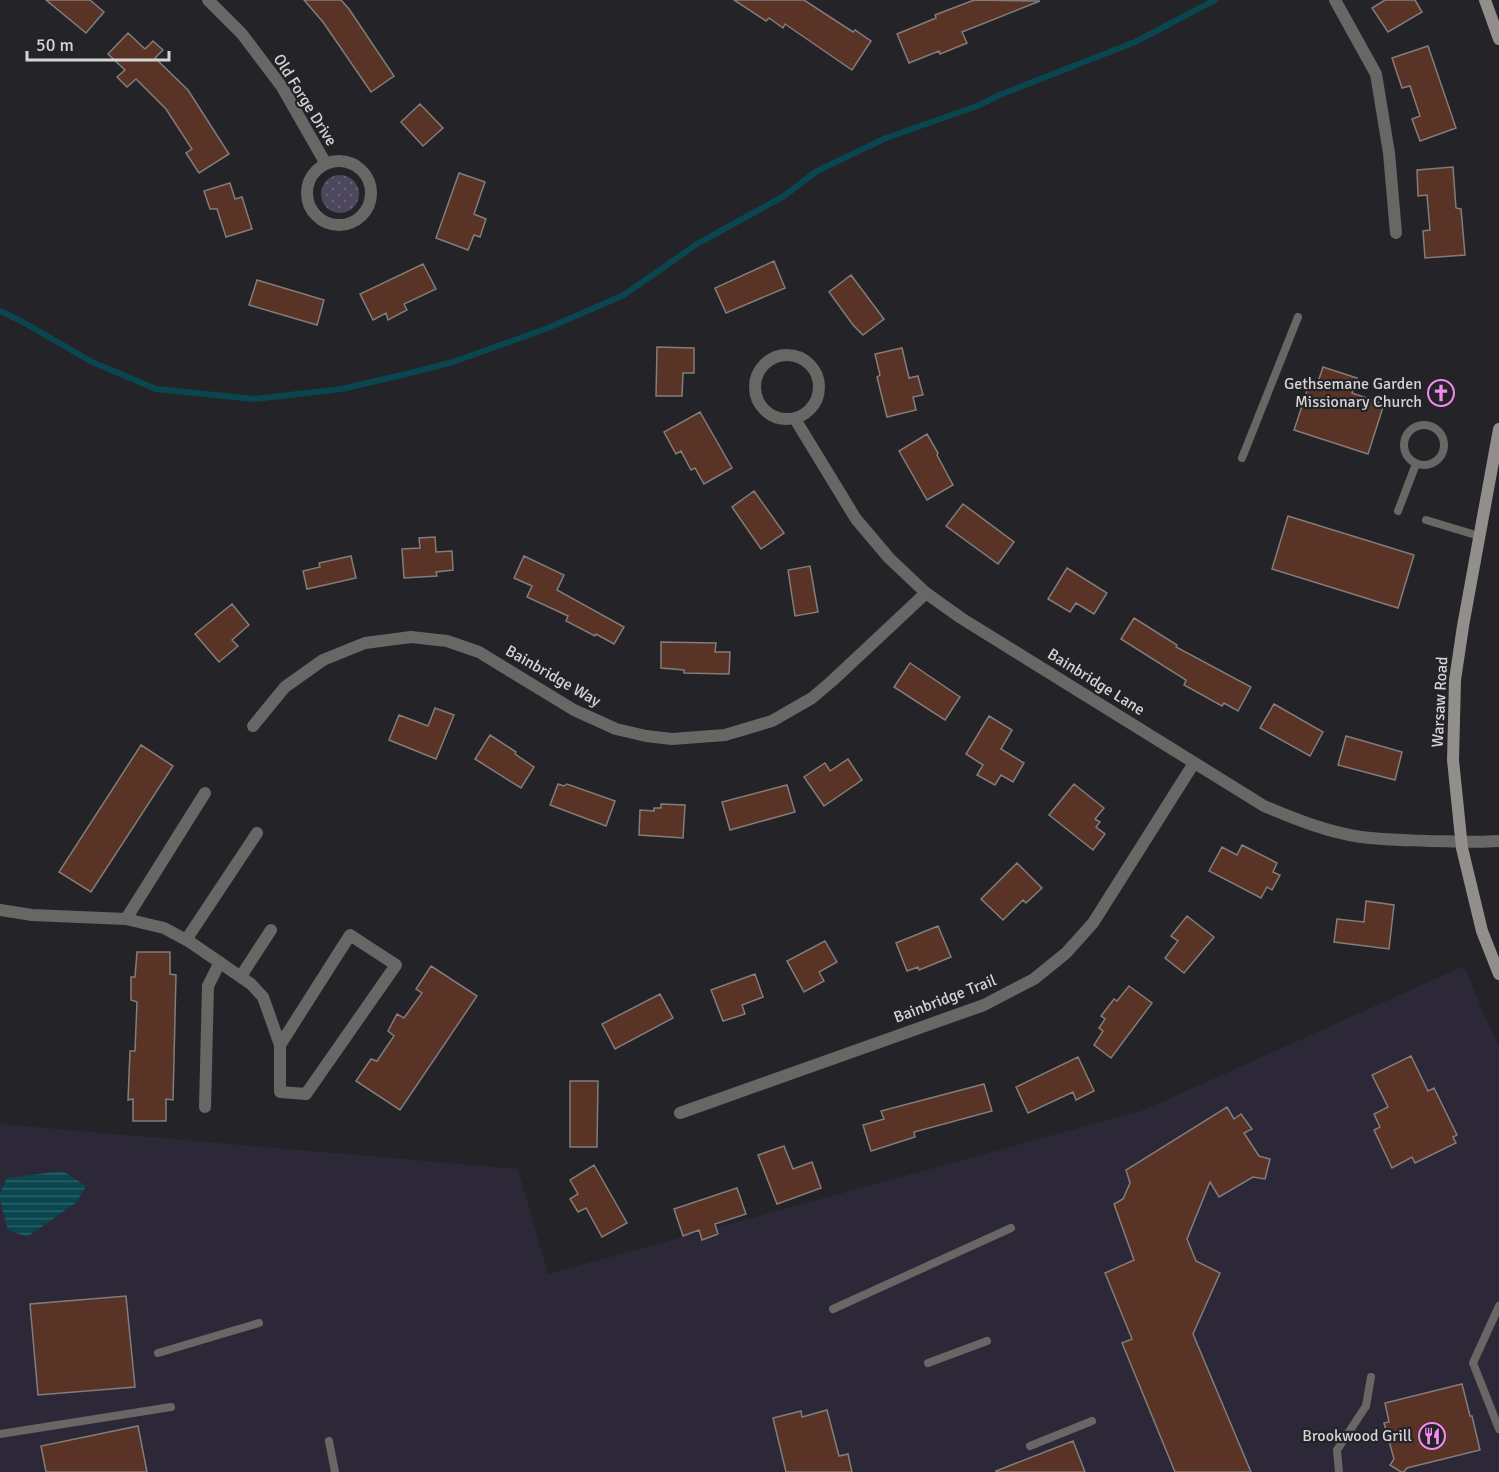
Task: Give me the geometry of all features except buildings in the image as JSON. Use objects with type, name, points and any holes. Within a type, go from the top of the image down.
[{"type":"street","name":"Old Forge Drive","points":[[208,0],[242,34],[282,87],[326,164]]},
{"type":"street","points":[[1335,0],[1376,74],[1389,153],[1396,233]]},
{"type":"street","points":[[1485,0],[1499,39]]},
{"type":"street","name":"Old Forge Drive","points":[[339,161],[350,163],[359,167],[366,175],[371,195],[363,214],[354,221],[334,224],[324,221],[310,205],[308,185],[313,175],[326,164],[339,161]]},
{"type":"street","points":[[789,355],[810,364],[819,384],[814,406],[806,414],[795,419],[785,420],[767,413],[755,396],[756,376],[769,360],[778,356],[789,355]]},
{"type":"street","name":"Bainbridge Lane","points":[[795,419],[856,519],[889,558],[926,593],[961,618],[1264,806],[1327,830],[1360,837],[1461,842],[1499,841]]},
{"type":"street","name":"Warsaw Road","points":[[1499,429],[1455,680],[1453,760],[1461,842],[1482,931],[1499,974]]},
{"type":"street","name":"Bainbridge Way","points":[[253,726],[285,687],[323,660],[365,643],[411,637],[447,641],[479,652],[574,710],[616,729],[672,739],[725,735],[772,721],[812,698],[926,593]]},
{"type":"street","name":"Bainbridge Trail","points":[[680,1113],[984,1005],[1035,979],[1066,953],[1093,922],[1194,763]]},
{"type":"street","points":[[126,919],[205,793]]},
{"type":"street","points":[[186,940],[257,832]]},
{"type":"street","points":[[0,910],[32,915],[126,919],[164,928],[186,940],[252,984],[262,997],[280,1045],[280,1092],[306,1094],[396,965],[350,935],[280,1045]]},
{"type":"street","points":[[241,976],[271,930]]},
{"type":"street","points":[[205,1107],[208,986],[220,963]]},
{"type":"lane","points":[[1242,458],[1298,317]]},
{"type":"lane","points":[[1419,425],[1433,427],[1443,437],[1444,451],[1436,462],[1430,465],[1416,464],[1406,454],[1405,440],[1408,433],[1419,425]]},
{"type":"lane","points":[[1398,511],[1416,464]]},
{"type":"lane","points":[[1426,520],[1479,536]]},
{"type":"lane","points":[[833,1309],[1011,1228]]},
{"type":"lane","points":[[1499,1306],[1473,1363],[1499,1429]]},
{"type":"lane","points":[[158,1353],[259,1323]]},
{"type":"lane","points":[[928,1363],[987,1341]]},
{"type":"lane","points":[[1339,1472],[1337,1450],[1366,1406],[1371,1377]]},
{"type":"lane","points":[[0,1434],[171,1407]]},
{"type":"lane","points":[[1030,1446],[1092,1420]]},
{"type":"lane","points":[[329,1441],[335,1472]]},
{"type":"shaded area","points":[[340,175],[353,181],[359,194],[353,207],[340,213],[327,207],[321,194],[327,181]]},
{"type":"shaded area","points":[[1464,966],[1499,1046],[1499,1472],[0,1472],[0,1124],[518,1169],[548,1274],[1144,1110]]},
{"type":"water","points":[[63,1171],[86,1186],[77,1202],[27,1237],[8,1230],[0,1200],[0,1193],[7,1178]]},
{"type":"waterway","points":[[0,311],[92,362],[156,389],[254,399],[342,389],[453,362],[548,328],[624,295],[697,244],[784,196],[817,171],[886,138],[977,106],[1135,42],[1215,0]]},
{"type":"place","name":"Gethsemane Garden Missionary Church","points":[[1441,393]]},
{"type":"place","name":"Brookwood Grill","points":[[1432,1436]]}]
